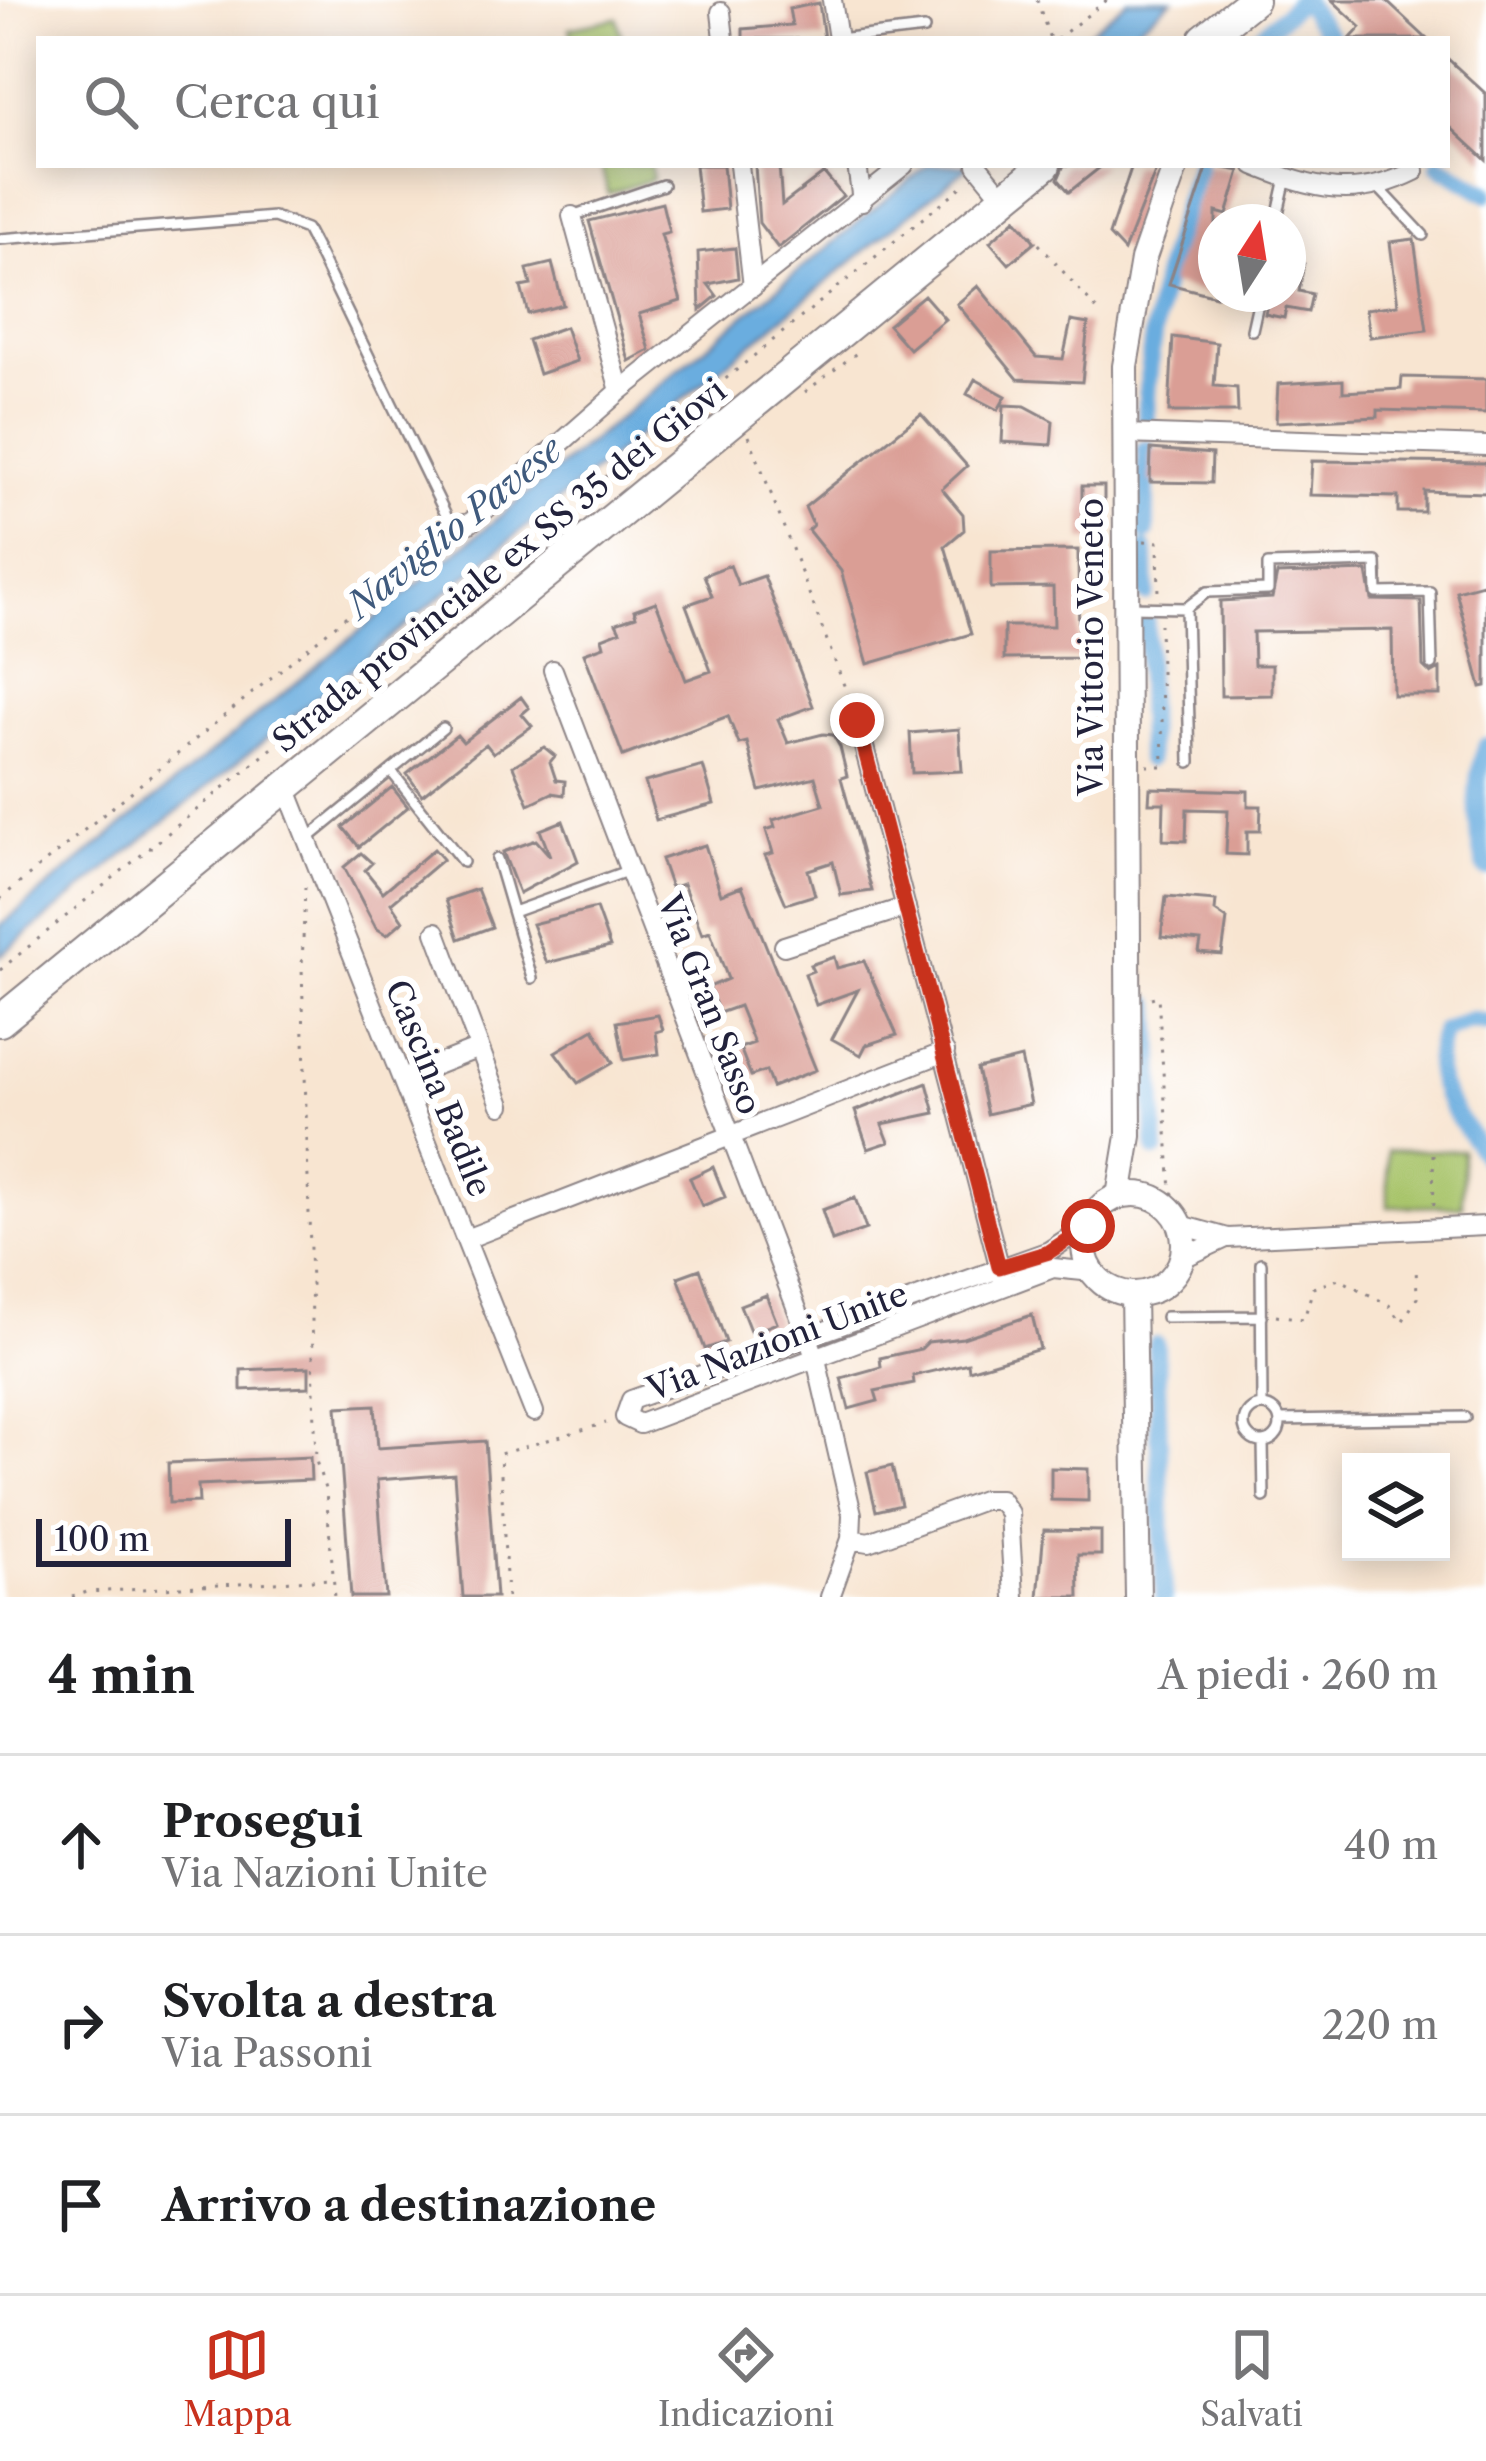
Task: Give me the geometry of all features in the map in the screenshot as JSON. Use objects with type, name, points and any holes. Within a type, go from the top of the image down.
[{"type":"main road","points":[[1208,36],[1248,4]]},
{"type":"main road","name":"Strada provinciale ex SS 35 dei Giovi","points":[[0,1021],[1008,206],[1042,168]]},
{"type":"street","points":[[832,0],[838,36]]},
{"type":"street","points":[[1231,36],[1248,4]]},
{"type":"street","points":[[721,12],[724,36]]},
{"type":"street","points":[[739,168],[753,287]]},
{"type":"street","points":[[857,168],[862,201]]},
{"type":"street","points":[[457,525],[470,523],[620,391],[900,168]]},
{"type":"street","points":[[979,168],[1008,206]]},
{"type":"street","name":"Via Vittorio Veneto","points":[[1119,1196],[1129,1136],[1124,434],[1132,309],[1175,168]]},
{"type":"street","points":[[1261,168],[1335,191],[1380,189],[1415,171]]},
{"type":"street","points":[[572,216],[620,391]]},
{"type":"street","points":[[1124,434],[1486,446]]},
{"type":"street","name":"Via Gran Sasso","points":[[553,670],[817,1359],[850,1501],[851,1539]]},
{"type":"street","points":[[857,720],[1005,1287]]},
{"type":"street","name":"Cascina Badile","points":[[286,787],[534,1412]]},
{"type":"street","points":[[784,946],[906,907]]},
{"type":"street","points":[[436,932],[501,1105]]},
{"type":"street","points":[[403,1078],[479,1048]]},
{"type":"street","points":[[466,1239],[945,1052]]},
{"type":"street","name":"Via Vittorio Veneto","points":[[1129,1136],[1148,1196]]},
{"type":"street","points":[[1187,1220],[1183,1258],[1164,1285],[1133,1294],[1104,1284],[1086,1258],[1088,1226],[1095,1213],[1119,1196],[1148,1196],[1228,1238]]},
{"type":"street","name":"Via Nazioni Unite","points":[[1088,1226],[1049,1252],[631,1400],[625,1417],[640,1424],[1053,1268],[1093,1272]]},
{"type":"street","points":[[1183,1258],[1228,1238],[1486,1226]]},
{"type":"street","points":[[1133,1294],[1138,1597]]},
{"type":"street","points":[[831,1597],[851,1539],[869,1542],[983,1500],[1000,1500],[1010,1513],[1014,1597]]},
{"type":"lane","points":[[864,36],[923,29]]},
{"type":"lane","points":[[1280,204],[1286,178]]},
{"type":"lane","points":[[572,216],[663,185]]},
{"type":"lane","points":[[1380,189],[1424,235]]},
{"type":"lane","points":[[0,239],[274,217],[297,223],[319,254],[449,521],[457,525]]},
{"type":"lane","points":[[1252,330],[1256,312]]},
{"type":"lane","points":[[1123,607],[1186,608],[1207,592],[1268,590],[1268,565],[1376,562],[1377,593],[1430,592],[1432,665]]},
{"type":"lane","points":[[1186,608],[1190,762]]},
{"type":"lane","points":[[306,840],[443,728]]},
{"type":"lane","points":[[391,771],[463,862]]},
{"type":"lane","points":[[497,859],[532,978]]},
{"type":"lane","points":[[513,912],[627,871]]},
{"type":"lane","points":[[1261,1262],[1262,1406]]},
{"type":"lane","points":[[1166,1317],[1262,1314]]},
{"type":"lane","points":[[1262,1406],[1280,1420],[1465,1418]]},
{"type":"lane","points":[[1262,1406],[1252,1409],[1245,1424],[1248,1435],[1263,1442]]},
{"type":"lane","points":[[1263,1442],[1277,1435],[1280,1420]]},
{"type":"lane","points":[[1263,1442],[1264,1496]]},
{"type":"path","points":[[1036,0],[1049,36]]},
{"type":"path","points":[[1061,36],[1107,0]]},
{"type":"path","points":[[0,970],[979,168]]},
{"type":"path","points":[[1008,206],[1097,310]]},
{"type":"path","points":[[795,392],[809,392],[859,352],[853,345]]},
{"type":"path","points":[[748,432],[857,720]]},
{"type":"path","points":[[0,899],[457,525]]},
{"type":"path","points":[[1141,541],[1158,542],[1163,766],[1146,766],[1146,783]]},
{"type":"path","points":[[306,840],[302,968],[316,1437],[335,1597]]},
{"type":"path","points":[[1148,985],[1148,998],[1158,996],[1171,1191],[1187,1220]]},
{"type":"path","points":[[1433,1154],[1434,1230]]},
{"type":"path","points":[[1262,1314],[1304,1318],[1313,1288],[1339,1280],[1389,1305],[1402,1322],[1417,1298],[1416,1265]]},
{"type":"path","points":[[507,1597],[500,1454],[625,1417]]},
{"type":"path","points":[[72,1597],[88,1592],[334,1579]]},
{"type":"green space","points":[[617,18],[621,36],[571,36],[570,28]]},
{"type":"green space","points":[[602,168],[651,168],[653,179],[608,194]]},
{"type":"green space","points":[[1462,1150],[1462,1206],[1388,1207],[1387,1151]]},
{"type":"water","points":[[1128,0],[1172,0],[1128,36],[1085,36]]},
{"type":"water","points":[[924,168],[966,168],[0,956],[0,926]]},
{"type":"building","points":[[1332,0],[1385,0],[1424,36],[1353,36],[1361,27]]},
{"type":"building","points":[[819,3],[824,36],[743,36],[743,29],[792,25],[789,9]]},
{"type":"building","points":[[1450,61],[1486,94],[1486,160],[1450,127]]},
{"type":"building","points":[[695,168],[723,168],[727,209],[700,212]]},
{"type":"building","points":[[755,168],[779,168],[782,205],[824,173],[843,196],[778,248],[759,223]]},
{"type":"building","points":[[1063,168],[1099,168],[1069,192],[1058,179]]},
{"type":"building","points":[[1131,168],[1157,168],[1124,251],[1109,235]]},
{"type":"building","points":[[1207,168],[1240,171],[1230,204],[1198,204],[1198,291],[1169,284]]},
{"type":"building","points":[[662,203],[669,232],[661,234],[681,301],[639,314],[650,350],[629,361],[589,221]]},
{"type":"building","points":[[1016,219],[1035,242],[1009,264],[990,242]]},
{"type":"building","points":[[1414,239],[1427,330],[1370,337],[1366,309],[1398,305],[1390,242]]},
{"type":"building","points":[[735,248],[738,278],[708,284],[717,296],[700,310],[698,252]]},
{"type":"building","points":[[552,263],[563,305],[528,314],[521,287],[531,285],[527,269]]},
{"type":"building","points":[[978,286],[1036,357],[1063,359],[1071,321],[1088,324],[1082,382],[1018,379],[957,304]]},
{"type":"building","points":[[924,295],[945,319],[909,349],[888,325]]},
{"type":"building","points":[[565,327],[577,361],[539,374],[528,340]]},
{"type":"building","points":[[1173,337],[1217,343],[1214,386],[1237,388],[1238,412],[1169,412]]},
{"type":"building","points":[[1402,377],[1486,379],[1486,413],[1378,410],[1378,417],[1276,422],[1278,384],[1343,380],[1343,392],[1401,389]]},
{"type":"building","points":[[975,379],[1006,396],[998,410],[967,394]]},
{"type":"building","points":[[1004,405],[1025,406],[1053,421],[1051,445],[1002,442]]},
{"type":"building","points":[[921,414],[967,466],[942,489],[963,514],[964,530],[945,546],[971,634],[868,664],[841,571],[808,530],[813,525],[805,507]]},
{"type":"building","points":[[1151,449],[1212,454],[1211,483],[1150,482]]},
{"type":"building","points":[[1312,461],[1486,463],[1486,493],[1424,491],[1424,512],[1398,512],[1398,497],[1310,495]]},
{"type":"building","points":[[1082,486],[1104,486],[1104,540],[1082,540]]},
{"type":"building","points":[[1078,550],[1079,658],[1004,659],[1004,626],[1054,626],[1053,587],[991,588],[991,551]]},
{"type":"building","points":[[730,565],[738,585],[764,576],[813,706],[778,719],[788,743],[823,734],[833,735],[840,747],[847,776],[841,778],[872,891],[841,895],[833,862],[808,870],[815,895],[786,904],[765,855],[773,853],[766,830],[775,827],[773,820],[823,805],[815,777],[760,791],[747,742],[739,744],[728,716],[623,756],[584,653],[604,646],[602,638],[620,631],[616,623],[636,616],[634,610],[656,602],[686,680],[711,671],[686,605],[712,596],[704,575]]},
{"type":"building","points":[[1367,571],[1372,600],[1421,601],[1423,666],[1431,674],[1440,669],[1440,695],[1393,695],[1392,630],[1253,632],[1254,665],[1272,665],[1272,695],[1221,696],[1220,601],[1272,598],[1277,574]]},
{"type":"building","points":[[1486,583],[1486,686],[1481,687],[1456,591]]},
{"type":"building","points":[[521,697],[529,708],[522,714],[532,726],[493,753],[486,744],[422,795],[407,774],[457,735],[463,742]]},
{"type":"building","points":[[959,729],[962,771],[912,773],[910,733]]},
{"type":"building","points":[[544,747],[555,756],[550,762],[556,780],[565,781],[564,795],[552,793],[529,804],[513,766]]},
{"type":"building","points":[[703,766],[714,804],[656,820],[645,782]]},
{"type":"building","points":[[392,787],[408,807],[359,847],[343,827]]},
{"type":"building","points":[[1150,788],[1248,791],[1248,806],[1261,806],[1260,831],[1247,831],[1247,855],[1226,854],[1228,810],[1187,809],[1186,841],[1163,840],[1164,803],[1149,803]]},
{"type":"building","points":[[563,821],[578,861],[519,893],[503,852],[536,840],[550,856],[540,830]]},
{"type":"building","points":[[705,845],[721,894],[742,886],[816,1070],[772,1087],[766,1071],[751,1076],[740,1048],[754,1043],[739,1006],[719,1013],[709,987],[728,979],[710,931],[702,934],[683,884],[671,888],[661,859]]},
{"type":"building","points":[[434,849],[443,859],[391,903],[403,921],[387,935],[376,928],[344,867],[361,853],[372,863],[365,870],[383,892]]},
{"type":"building","points":[[477,889],[492,927],[459,939],[446,900]]},
{"type":"building","points":[[1166,897],[1216,901],[1215,911],[1227,919],[1222,955],[1199,953],[1201,941],[1161,937]]},
{"type":"building","points":[[596,908],[610,947],[547,963],[532,924]]},
{"type":"building","points":[[834,957],[837,968],[864,961],[897,1035],[866,1045],[861,1055],[832,1039],[858,990],[816,1005],[805,974],[813,971],[810,965]]},
{"type":"building","points":[[658,1015],[663,1030],[656,1032],[659,1054],[624,1060],[617,1022]]},
{"type":"building","points":[[594,1029],[613,1063],[578,1083],[555,1052]]},
{"type":"building","points":[[1021,1058],[1031,1104],[987,1114],[977,1069]]},
{"type":"building","points":[[927,1083],[935,1113],[882,1124],[889,1142],[868,1149],[855,1111]]},
{"type":"building","points":[[713,1167],[725,1197],[702,1206],[690,1178]]},
{"type":"building","points":[[855,1198],[866,1229],[832,1241],[822,1210]]},
{"type":"building","points":[[700,1269],[726,1342],[705,1349],[678,1277]]},
{"type":"building","points":[[766,1295],[777,1323],[751,1333],[740,1305]]},
{"type":"building","points":[[1032,1315],[1040,1349],[969,1370],[968,1363],[913,1376],[914,1383],[875,1391],[878,1401],[849,1409],[841,1378],[881,1367],[880,1358],[921,1349],[928,1342],[963,1338]]},
{"type":"building","points":[[309,1367],[309,1387],[241,1390],[241,1370]]},
{"type":"building","points":[[375,1405],[378,1448],[485,1441],[496,1597],[463,1597],[454,1474],[377,1480],[386,1597],[351,1597],[337,1407]]},
{"type":"building","points":[[310,1457],[311,1480],[198,1485],[199,1502],[169,1503],[168,1463]]},
{"type":"building","points":[[892,1466],[901,1505],[876,1511],[867,1472]]},
{"type":"building","points":[[1051,1468],[1088,1469],[1088,1501],[1051,1500]]},
{"type":"building","points":[[1044,1530],[1101,1531],[1101,1555],[1078,1555],[1079,1597],[1038,1597]]},
{"type":"waterway","points":[[1261,36],[1300,0]]},
{"type":"waterway","points":[[1303,0],[1329,36]]},
{"type":"waterway","points":[[1146,420],[1161,291],[1197,168]]},
{"type":"waterway","points":[[1444,168],[1486,193]]},
{"type":"waterway","points":[[1146,449],[1146,532]]},
{"type":"waterway","points":[[1145,550],[1146,593]]},
{"type":"waterway","points":[[1146,621],[1148,759]]},
{"type":"waterway","points":[[1486,746],[1477,806],[1486,868]]},
{"type":"waterway","points":[[1150,1005],[1156,1150]]},
{"type":"waterway","points":[[1486,1023],[1471,1020],[1444,1031],[1437,1067],[1455,1113],[1486,1158]]},
{"type":"waterway","points":[[1156,1345],[1164,1597]]},
{"type":"route","points":[[857,720],[999,1267],[1049,1252],[1088,1226]]},
{"type":"water label","name":"Naviglio Pavese","points":[[454,527]]}]
